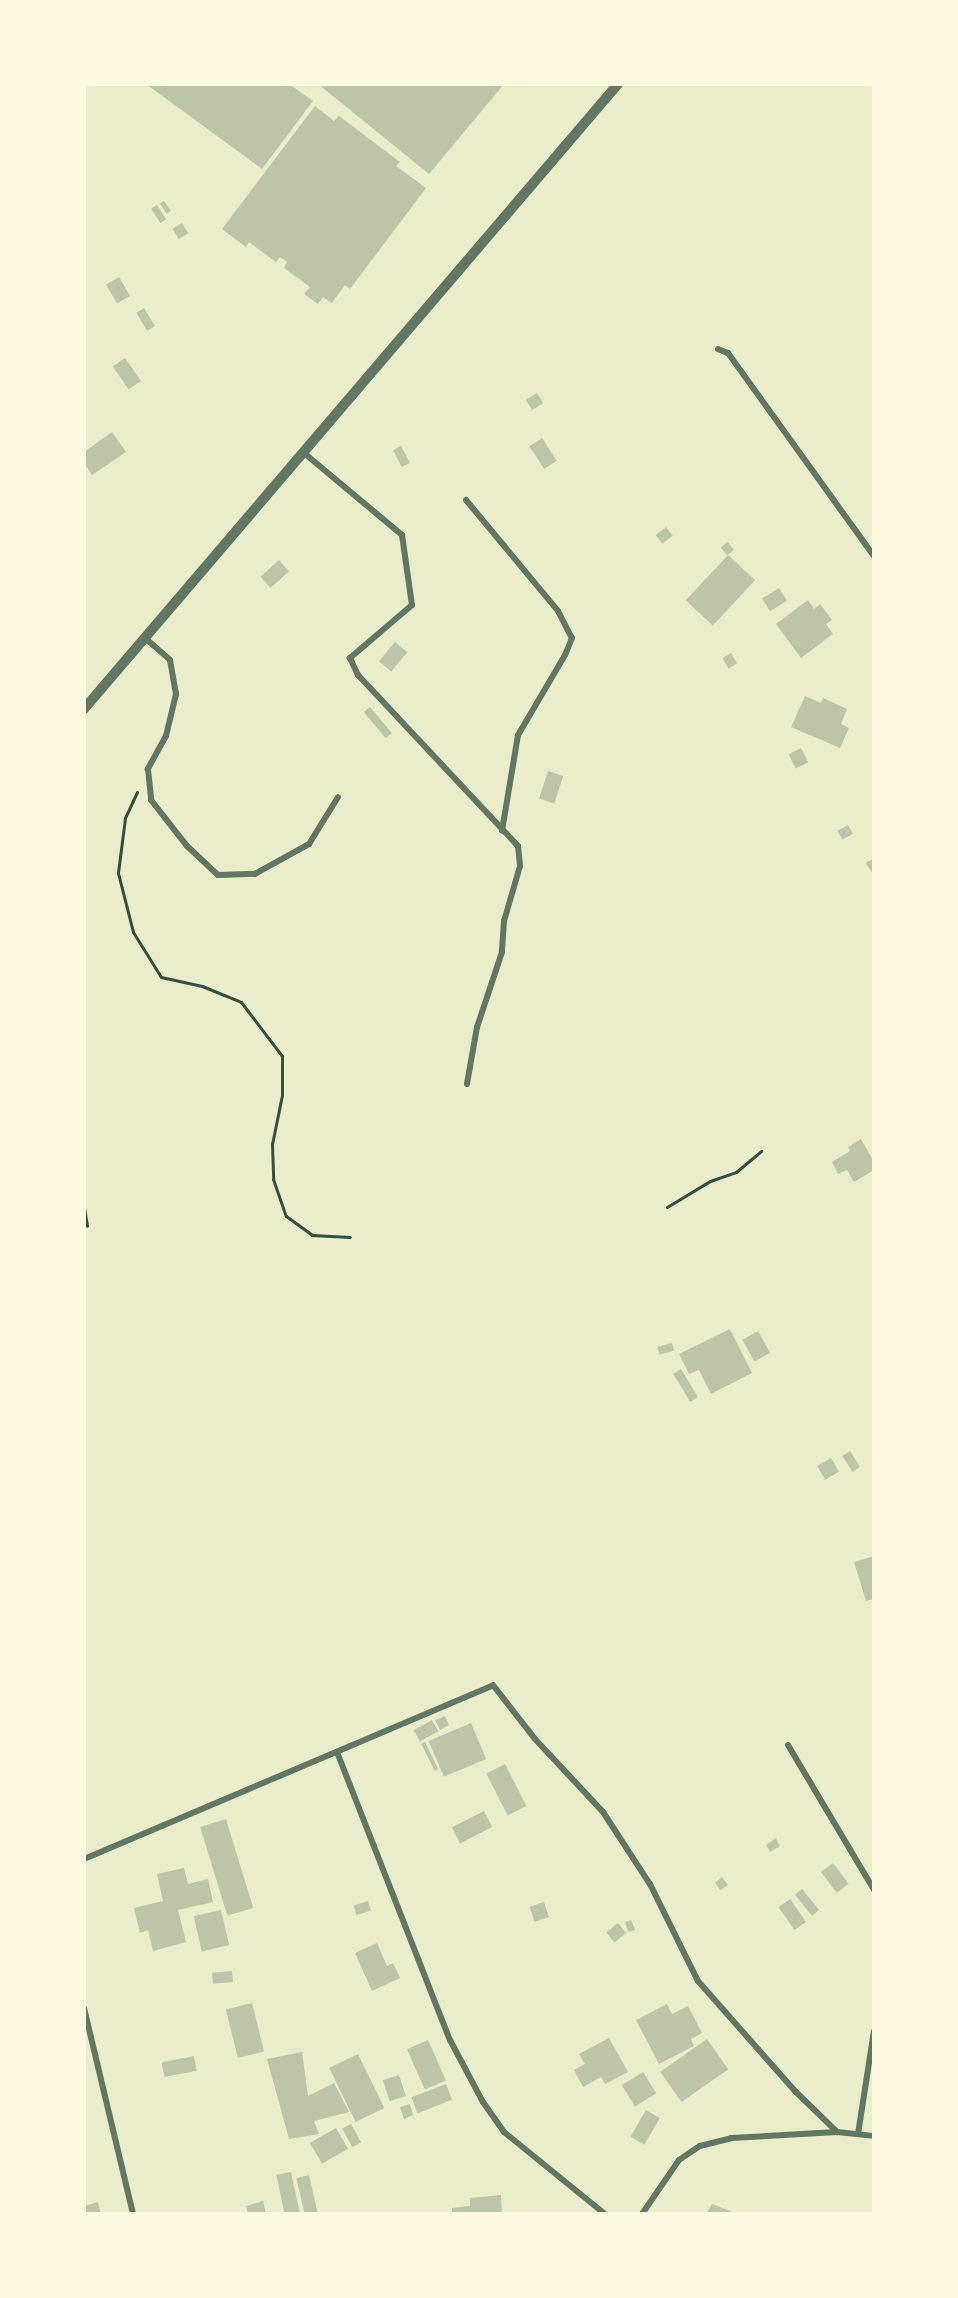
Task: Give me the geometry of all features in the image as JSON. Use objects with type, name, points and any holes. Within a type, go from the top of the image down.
[{"type":"street","points":[[84,709],[618,84]]},
{"type":"street","points":[[718,349],[729,352],[874,556]]},
{"type":"street","points":[[304,453],[402,535],[412,605],[350,658],[358,675],[518,846],[520,866],[504,921],[502,952],[477,1027],[467,1084]]},
{"type":"street","points":[[466,500],[558,611],[572,638],[565,655],[518,735],[502,831]]},
{"type":"street","points":[[145,638],[170,660],[176,694],[166,736],[148,769],[151,800],[187,846],[219,875],[255,874],[309,844],[338,797]]},
{"type":"street","points":[[84,1859],[493,1685],[535,1739],[603,1812],[650,1884],[698,1981],[795,2091],[837,2132]]},
{"type":"street","points":[[788,1745],[874,1890]]},
{"type":"street","points":[[337,1752],[450,2040],[483,2102],[504,2132],[605,2214]]},
{"type":"street","points":[[84,2008],[133,2214]]},
{"type":"street","points":[[858,2134],[874,2031]]},
{"type":"street","points":[[642,2214],[679,2160],[700,2146],[731,2138],[837,2132],[874,2136]]},
{"type":"path","points":[[148,769],[125,818],[118,873],[133,932],[161,977],[202,986],[241,1002],[282,1056],[282,1095],[272,1144],[273,1179],[286,1216],[312,1235],[350,1237]]},
{"type":"path","points":[[667,1207],[710,1181],[736,1172],[761,1151]]},
{"type":"path","points":[[84,1207],[87,1226]]},
{"type":"building","points":[[146,84],[289,84],[313,101],[262,169]]},
{"type":"building","points":[[318,84],[504,84],[429,174]]},
{"type":"building","points":[[315,106],[334,121],[339,116],[400,162],[396,166],[426,188],[350,289],[345,285],[332,303],[323,297],[318,304],[304,294],[310,287],[284,268],[287,262],[280,257],[276,262],[249,242],[246,247],[222,229]]},
{"type":"building","points":[[164,201],[171,211],[167,214],[160,204]]},
{"type":"building","points":[[157,205],[166,219],[160,223],[151,209]]},
{"type":"building","points":[[182,223],[188,233],[179,239],[173,229]]},
{"type":"building","points":[[119,277],[130,296],[117,304],[106,284]]},
{"type":"building","points":[[144,308],[155,326],[147,331],[136,313]]},
{"type":"building","points":[[125,358],[141,381],[129,390],[113,367]]},
{"type":"building","points":[[537,393],[543,403],[532,410],[526,400]]},
{"type":"building","points":[[112,432],[126,452],[92,475],[84,463],[84,452]]},
{"type":"building","points":[[542,438],[557,461],[544,469],[529,446]]},
{"type":"building","points":[[401,446],[410,463],[402,467],[393,450]]},
{"type":"building","points":[[666,527],[673,536],[663,544],[656,535]]},
{"type":"building","points":[[728,542],[734,550],[727,555],[721,547]]},
{"type":"building","points":[[728,555],[755,580],[713,626],[686,600]]},
{"type":"building","points":[[279,560],[289,571],[270,588],[260,577]]},
{"type":"building","points":[[779,588],[787,601],[770,611],[762,599]]},
{"type":"building","points":[[808,600],[814,609],[820,604],[832,620],[826,624],[833,634],[801,658],[776,624]]},
{"type":"building","points":[[395,642],[407,652],[391,671],[379,661]]},
{"type":"building","points":[[731,653],[737,663],[729,668],[722,658]]},
{"type":"building","points":[[805,696],[821,703],[823,698],[847,709],[841,724],[849,728],[840,748],[791,727]]},
{"type":"building","points":[[370,707],[392,733],[386,738],[364,712]]},
{"type":"building","points":[[801,748],[808,762],[796,769],[789,754]]},
{"type":"building","points":[[548,771],[563,776],[554,804],[539,799]]},
{"type":"building","points":[[848,825],[853,834],[842,840],[838,831]]},
{"type":"building","points":[[873,859],[874,861],[874,876],[866,863]]},
{"type":"building","points":[[861,1139],[874,1162],[874,1170],[854,1182],[847,1170],[838,1174],[832,1162],[850,1151],[848,1147]]},
{"type":"building","points":[[730,1329],[752,1373],[711,1394],[699,1370],[689,1374],[679,1354]]},
{"type":"building","points":[[758,1331],[770,1353],[754,1362],[742,1340]]},
{"type":"building","points":[[672,1343],[674,1351],[659,1354],[657,1347]]},
{"type":"building","points":[[681,1369],[698,1397],[690,1402],[673,1374]]},
{"type":"building","points":[[850,1451],[860,1467],[852,1472],[842,1456]]},
{"type":"building","points":[[831,1458],[839,1472],[825,1480],[817,1466]]},
{"type":"building","points":[[874,1556],[874,1599],[866,1601],[854,1562]]},
{"type":"building","points":[[445,1716],[449,1725],[440,1730],[435,1720]]},
{"type":"building","points":[[432,1720],[438,1731],[420,1742],[414,1730]]},
{"type":"building","points":[[471,1723],[486,1759],[444,1777],[429,1741]]},
{"type":"building","points":[[425,1742],[438,1769],[435,1771],[421,1744]]},
{"type":"building","points":[[505,1764],[526,1806],[508,1815],[486,1774]]},
{"type":"building","points":[[484,1811],[492,1827],[460,1843],[452,1827]]},
{"type":"building","points":[[226,1819],[253,1908],[227,1916],[200,1827]]},
{"type":"building","points":[[776,1838],[780,1846],[770,1852],[766,1845]]},
{"type":"building","points":[[833,1863],[849,1884],[837,1893],[821,1872]]},
{"type":"building","points":[[184,1868],[188,1884],[208,1879],[213,1902],[178,1910],[186,1942],[153,1951],[148,1930],[140,1933],[134,1908],[163,1901],[157,1874]]},
{"type":"building","points":[[722,1877],[728,1885],[720,1890],[715,1883]]},
{"type":"building","points":[[802,1889],[819,1910],[812,1916],[795,1895]]},
{"type":"building","points":[[790,1899],[806,1922],[795,1930],[779,1907]]},
{"type":"building","points":[[368,1901],[371,1911],[357,1915],[354,1905]]},
{"type":"building","points":[[544,1902],[549,1917],[535,1922],[530,1907]]},
{"type":"building","points":[[221,1910],[229,1945],[202,1951],[194,1916]]},
{"type":"building","points":[[631,1920],[635,1930],[628,1932],[625,1922]]},
{"type":"building","points":[[618,1923],[626,1933],[615,1943],[606,1932]]},
{"type":"building","points":[[377,1943],[387,1966],[393,1963],[400,1978],[372,1991],[355,1953]]},
{"type":"building","points":[[232,1971],[233,1982],[213,1984],[212,1973]]},
{"type":"building","points":[[252,2003],[264,2052],[238,2058],[226,2010]]},
{"type":"building","points":[[667,2004],[672,2014],[688,2006],[702,2033],[691,2039],[694,2046],[659,2064],[636,2020]]},
{"type":"building","points":[[609,2038],[628,2072],[605,2084],[601,2077],[583,2087],[574,2070],[585,2064],[579,2054]]},
{"type":"building","points":[[707,2039],[728,2069],[682,2102],[660,2072]]},
{"type":"building","points":[[428,2040],[446,2080],[425,2090],[407,2049]]},
{"type":"building","points":[[302,2052],[308,2096],[334,2083],[349,2112],[314,2121],[319,2134],[289,2139],[267,2059]]},
{"type":"building","points":[[358,2054],[384,2108],[356,2122],[329,2068]]},
{"type":"building","points":[[194,2056],[197,2071],[164,2077],[162,2062]]},
{"type":"building","points":[[643,2072],[656,2093],[635,2106],[622,2085]]},
{"type":"building","points":[[399,2075],[406,2096],[390,2101],[383,2080]]},
{"type":"building","points":[[446,2084],[452,2100],[418,2113],[411,2097]]},
{"type":"building","points":[[410,2104],[413,2115],[404,2119],[400,2107]]},
{"type":"building","points":[[646,2110],[660,2118],[644,2145],[630,2137]]},
{"type":"building","points":[[351,2124],[361,2142],[352,2147],[342,2129]]},
{"type":"building","points":[[336,2128],[348,2149],[322,2164],[310,2143]]},
{"type":"building","points":[[291,2172],[300,2214],[285,2214],[276,2175]]},
{"type":"building","points":[[309,2175],[318,2214],[305,2214],[296,2178]]},
{"type":"building","points":[[501,2195],[502,2214],[452,2214],[452,2208],[470,2206],[470,2198]]},
{"type":"building","points":[[263,2201],[266,2214],[248,2214],[246,2206]]},
{"type":"building","points":[[98,2202],[101,2214],[84,2214],[84,2206]]},
{"type":"building","points":[[712,2204],[738,2214],[706,2214]]}]
